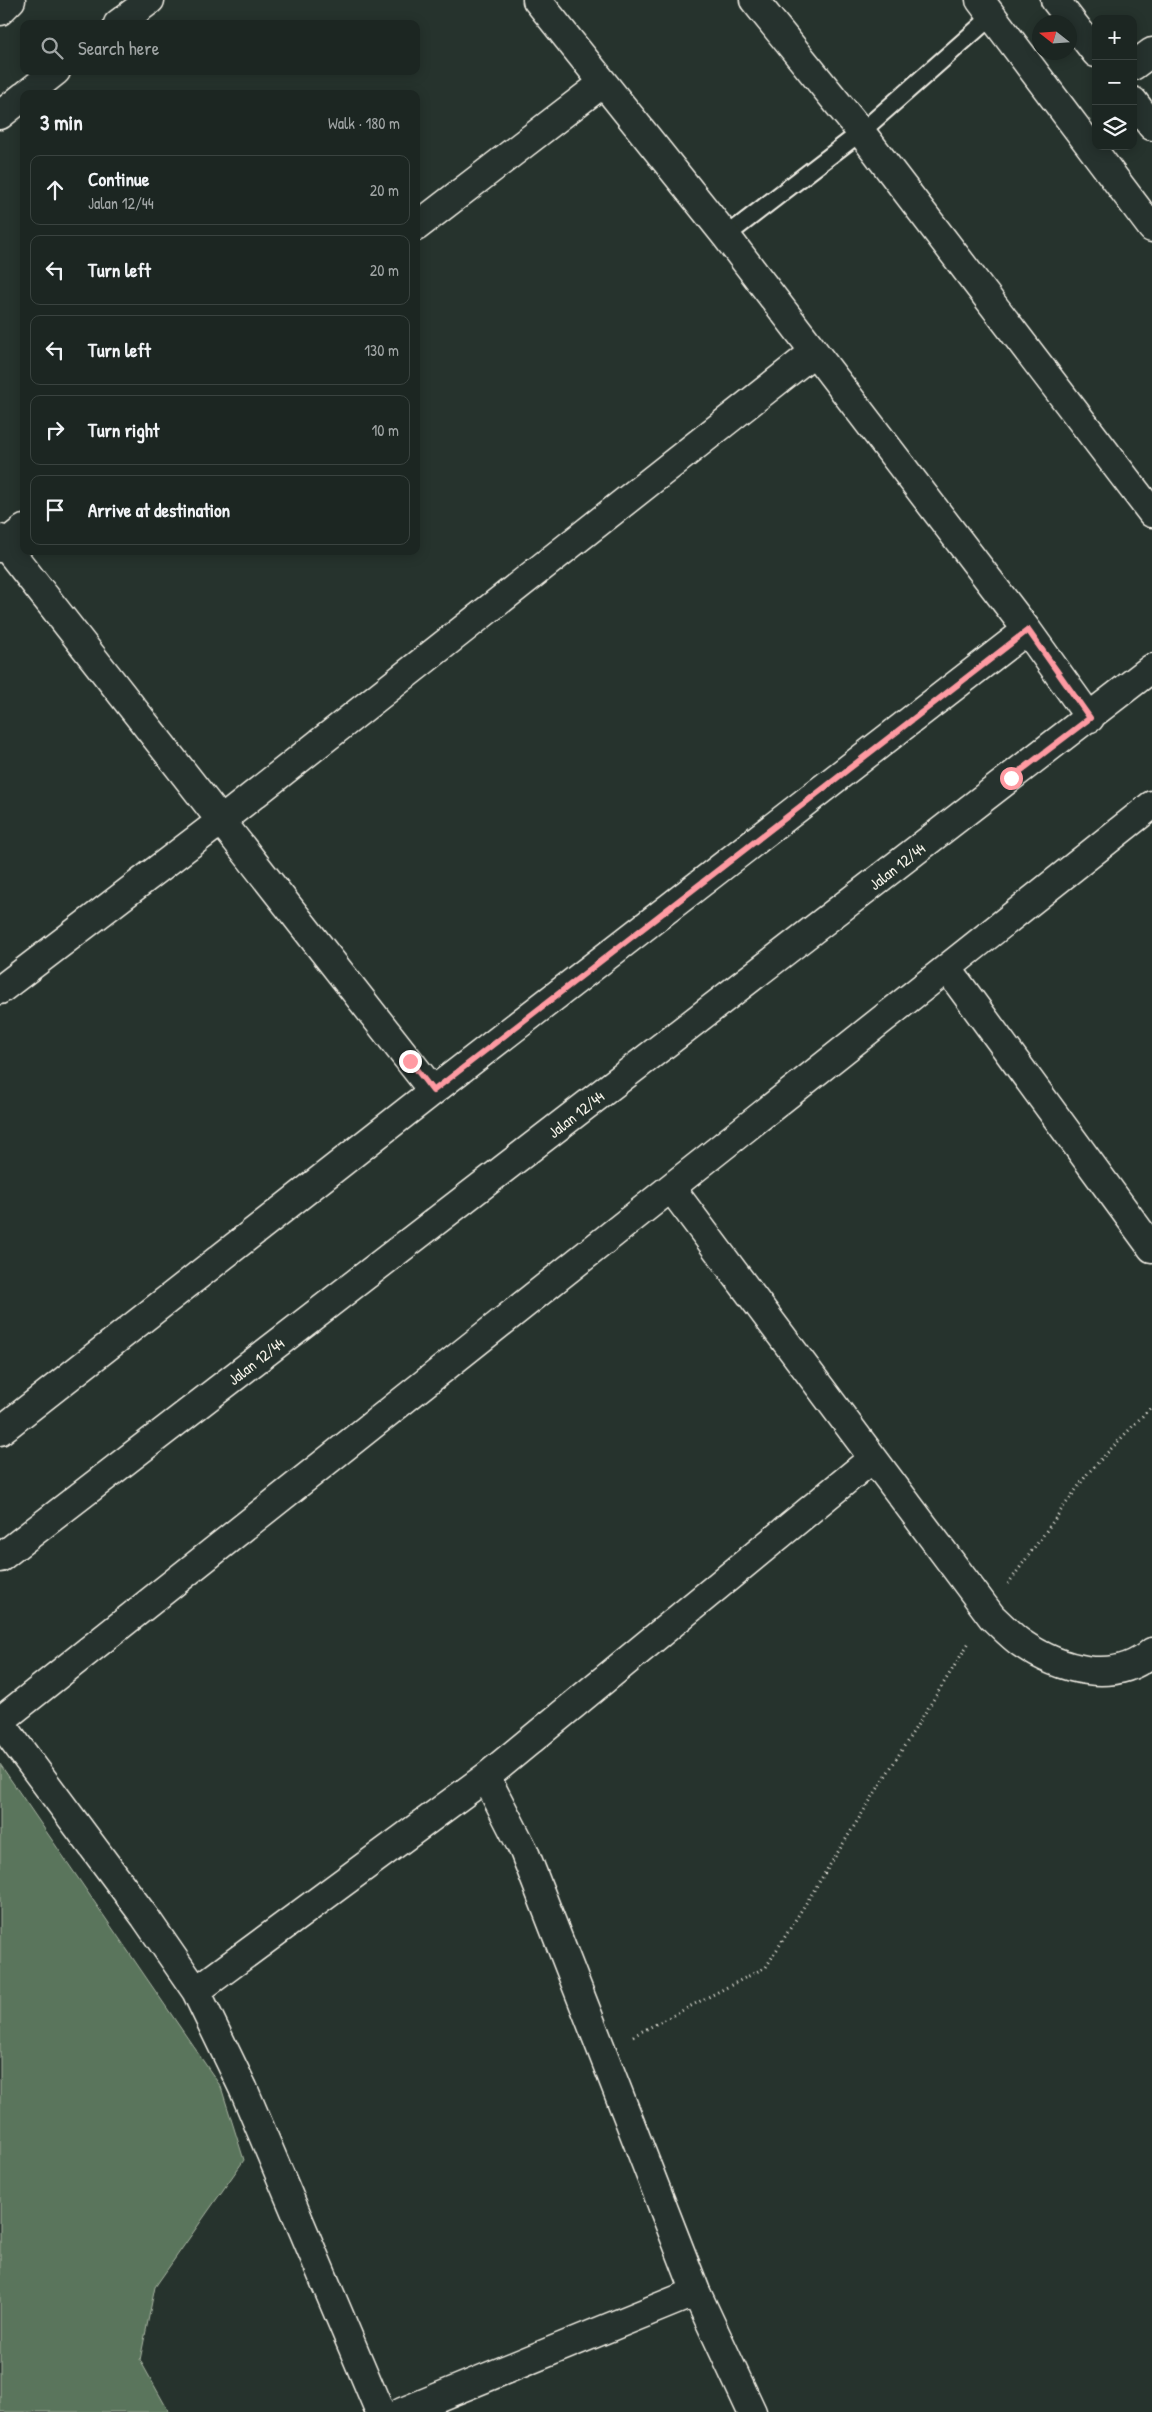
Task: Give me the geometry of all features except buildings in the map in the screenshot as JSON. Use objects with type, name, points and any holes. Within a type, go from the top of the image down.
[{"type":"street","points":[[0,11],[11,0]]},
{"type":"street","points":[[123,20],[150,0]]},
{"type":"street","points":[[536,0],[726,236],[1028,630],[1090,718]]},
{"type":"street","points":[[754,0],[861,132],[1152,514]]},
{"type":"street","points":[[1055,0],[1092,47]]},
{"type":"street","points":[[986,8],[1152,228]]},
{"type":"street","points":[[1137,63],[1152,52]]},
{"type":"street","points":[[32,90],[51,75]]},
{"type":"street","points":[[420,224],[603,83]]},
{"type":"street","points":[[0,115],[20,99]]},
{"type":"street","points":[[1136,105],[1152,126]]},
{"type":"street","points":[[0,990],[222,820],[814,352]]},
{"type":"street","points":[[7,540],[433,1091]]},
{"type":"street","points":[[0,1431],[433,1091],[1028,630]]},
{"type":"street","name":"Jalan 12/44","points":[[0,1558],[1090,718],[1152,668]]},
{"type":"street","points":[[380,2412],[243,2088],[196,1991],[139,1909],[0,1722],[1152,805]]},
{"type":"street","points":[[947,968],[1152,1248]]},
{"type":"street","points":[[671,1188],[988,1612],[1020,1643],[1059,1665],[1088,1672],[1116,1669],[1144,1659],[1152,1652]]},
{"type":"street","points":[[196,1991],[486,1777],[873,1458]]},
{"type":"street","points":[[486,1777],[524,1851],[696,2292],[752,2412]]},
{"type":"street","points":[[402,2412],[696,2292]]},
{"type":"lane","points":[[726,236],[861,132],[986,8]]},
{"type":"path","points":[[602,2053],[766,1967],[988,1612],[1088,1473],[1152,1406]]},
{"type":"green space","points":[[0,1764],[221,2087],[244,2160],[155,2287],[140,2360],[169,2412],[0,2412]]},
{"type":"route","points":[[410,1061],[433,1091],[1028,630],[1090,718],[1011,778]]}]
